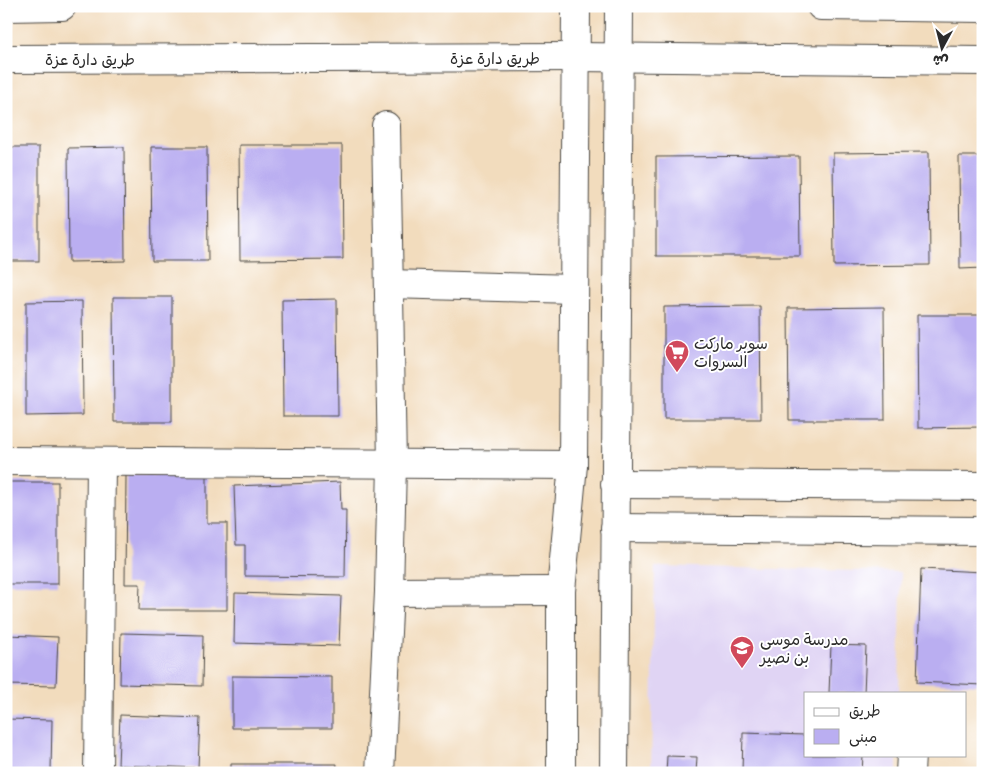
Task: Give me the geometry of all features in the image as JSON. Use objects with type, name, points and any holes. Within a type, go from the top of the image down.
[{"type":"street","points":[[6,6],[62,6]]},
{"type":"street","points":[[561,773],[561,591],[573,465],[576,6]]},
{"type":"street","points":[[614,773],[618,6]]},
{"type":"street","points":[[821,6],[983,8]]},
{"type":"street","name":"طريق دارة عزة","points":[[6,59],[618,58],[983,61]]},
{"type":"street","points":[[380,773],[389,592],[392,464],[386,126]]},
{"type":"street","points":[[389,284],[574,289]]},
{"type":"street","points":[[6,461],[573,465]]},
{"type":"street","points":[[98,773],[101,462]]},
{"type":"street","points":[[615,484],[983,486]]},
{"type":"street","points":[[615,528],[983,531]]},
{"type":"street","points":[[389,592],[561,591]]},
{"type":"street","points":[[910,756],[910,773]]},
{"type":"shaded area","name":"مدرسة موسى بن نصير","points":[[655,566],[901,572],[899,692],[864,692],[866,646],[831,645],[829,692],[804,692],[804,735],[743,733],[742,773],[696,773],[697,757],[667,756],[666,773],[651,773]]},
{"type":"shaded area","points":[[863,756],[897,756],[897,773],[862,773]]},
{"type":"building","points":[[239,145],[342,145],[343,259],[240,260]]},
{"type":"building","points":[[6,147],[39,147],[39,261],[6,261]]},
{"type":"building","points":[[124,147],[125,261],[69,262],[68,148]]},
{"type":"building","points":[[151,147],[207,147],[208,261],[152,261]]},
{"type":"building","points":[[929,152],[930,265],[834,266],[833,153]]},
{"type":"building","points":[[799,156],[800,256],[656,256],[656,157]]},
{"type":"building","points":[[959,156],[983,156],[983,268],[960,269]]},
{"type":"building","points":[[113,297],[172,297],[172,422],[114,422]]},
{"type":"building","points":[[337,299],[338,416],[283,416],[282,300]]},
{"type":"building","points":[[82,301],[83,415],[26,416],[26,302]]},
{"type":"building","points":[[760,306],[761,419],[664,419],[664,307]]},
{"type":"building","points":[[884,307],[885,420],[789,420],[788,308]]},
{"type":"building","points":[[917,315],[983,315],[983,427],[918,428]]},
{"type":"building","points":[[126,475],[207,476],[207,523],[227,523],[227,610],[139,610],[140,584],[125,584]]},
{"type":"building","points":[[6,482],[58,482],[58,584],[6,584]]},
{"type":"building","points":[[340,482],[341,510],[346,510],[345,577],[245,576],[245,545],[236,545],[234,486]]},
{"type":"building","points":[[921,569],[983,572],[983,685],[917,682]]},
{"type":"building","points":[[235,593],[341,596],[339,646],[234,643]]},
{"type":"building","points":[[121,633],[203,635],[202,686],[120,684]]},
{"type":"building","points":[[6,635],[58,637],[56,686],[6,685]]},
{"type":"building","points":[[831,645],[866,646],[864,692],[829,692]]},
{"type":"building","points":[[232,676],[332,677],[332,728],[232,728]]},
{"type":"building","points":[[120,715],[200,718],[198,768],[118,765]]},
{"type":"building","points":[[6,719],[52,720],[51,772],[6,772]]},
{"type":"building","points":[[743,733],[804,735],[804,756],[863,756],[862,773],[742,773]]},
{"type":"building","points":[[667,756],[697,757],[696,773],[666,773]]},
{"type":"building","points":[[231,764],[337,764],[336,773],[231,773]]},
{"type":"place","name":"سوبر ماركت السروات","points":[[677,373]]},
{"type":"place","name":"مدرسة موسى بن نصير","points":[[742,669]]}]
